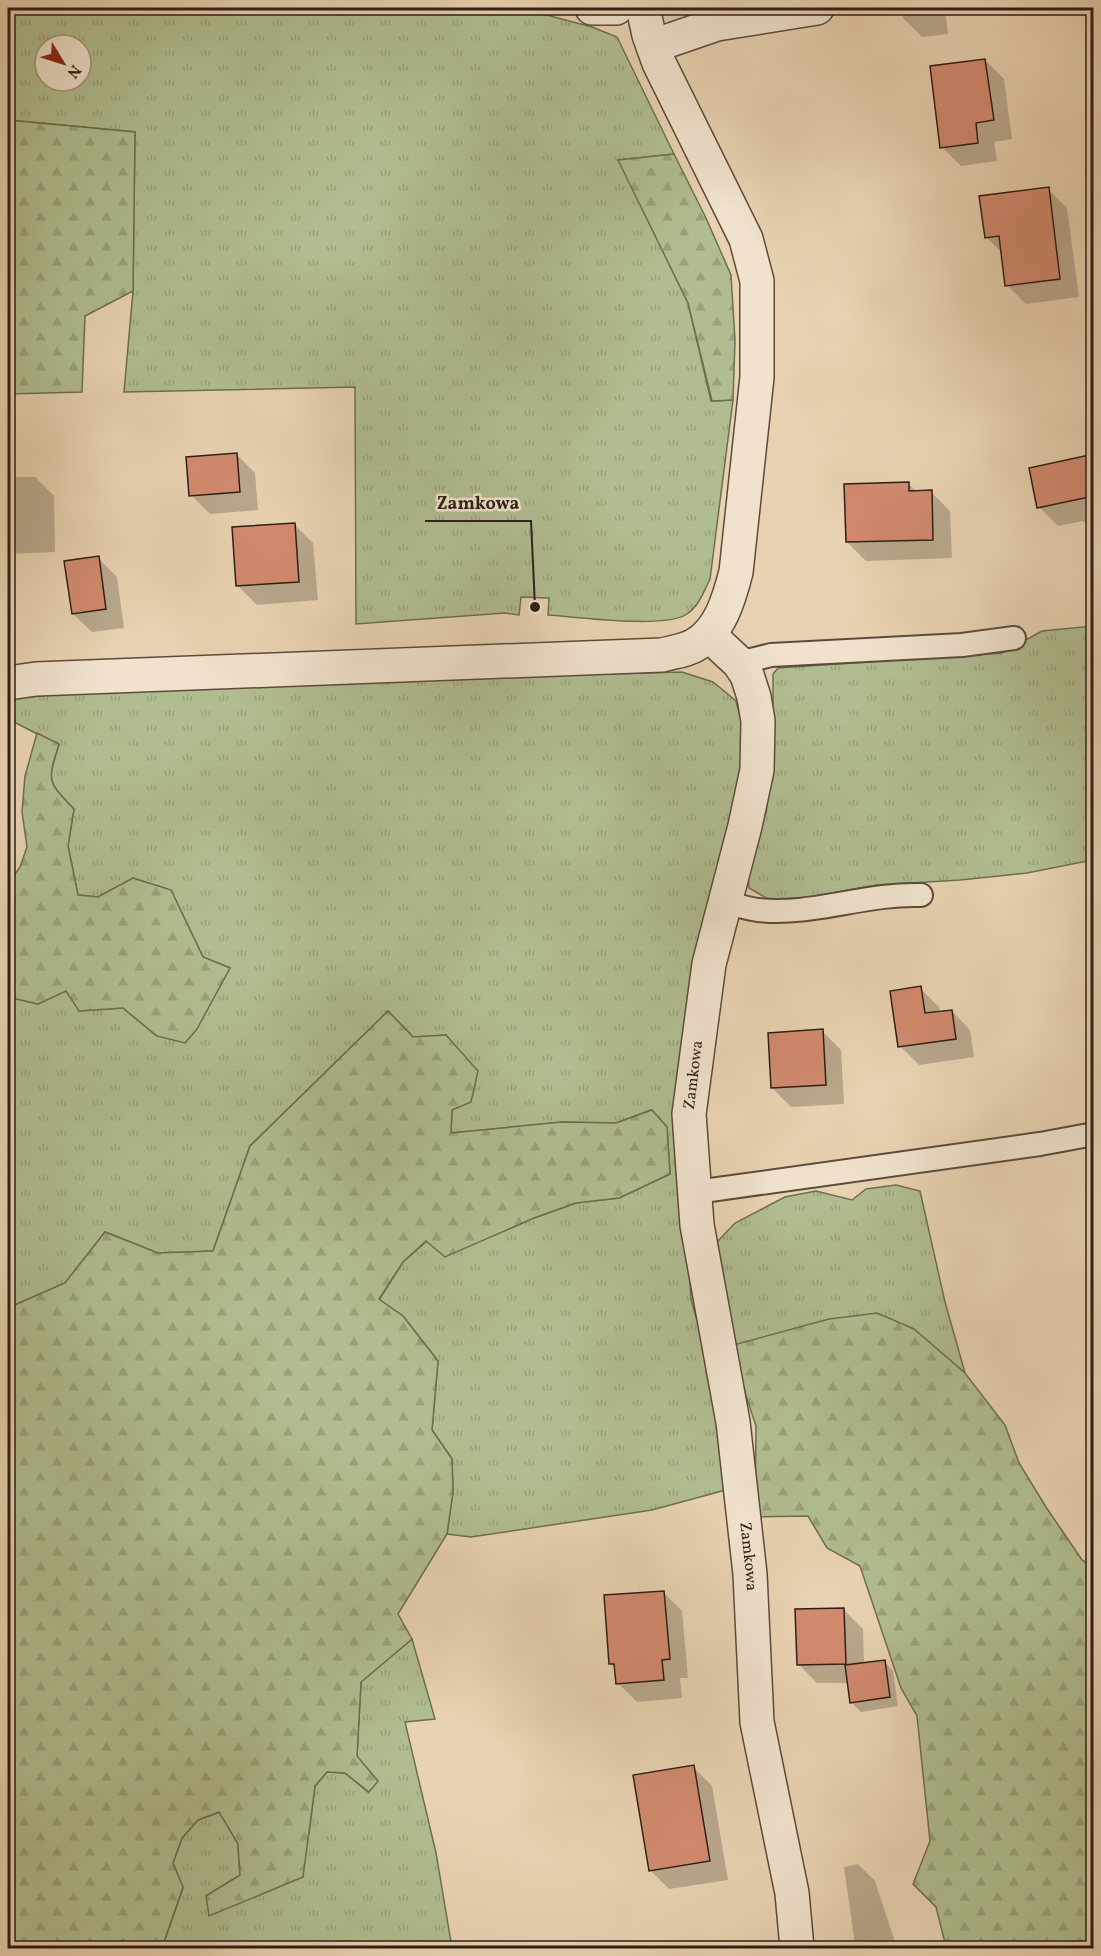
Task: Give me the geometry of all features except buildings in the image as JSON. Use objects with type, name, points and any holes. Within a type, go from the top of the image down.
[{"type":"street","points":[[592,8],[616,8]]},
{"type":"street","points":[[8,683],[36,679],[662,655],[694,646],[709,635],[721,617],[736,572],[757,377],[757,281],[746,239],[673,92],[653,46],[643,8]]},
{"type":"street","points":[[653,46],[717,24],[818,8]]},
{"type":"street","name":"Zamkowa","points":[[709,635],[747,675],[754,696],[758,721],[757,770],[710,964],[688,1114],[697,1225],[733,1422],[750,1574],[757,1722],[792,1893],[797,1948]]},
{"type":"lane","points":[[738,663],[771,655],[962,645],[1014,639]]},
{"type":"lane","points":[[726,903],[758,910],[793,910],[896,894],[921,895]]},
{"type":"lane","points":[[696,1192],[1040,1144],[1094,1134]]},
{"type":"green space","points":[[8,8],[520,8],[592,27],[617,37],[674,154],[619,160],[688,303],[711,401],[733,400],[710,579],[698,603],[687,614],[676,618],[660,621],[620,621],[548,615],[549,598],[521,597],[519,615],[505,613],[356,624],[355,387],[124,392],[133,291],[135,132],[8,120]]},
{"type":"green space","points":[[8,120],[135,132],[133,291],[85,316],[82,392],[8,394]]},
{"type":"green space","points":[[674,154],[731,275],[735,340],[733,400],[712,401],[688,303],[618,160]]},
{"type":"green space","points":[[1093,626],[1093,860],[1027,873],[877,885],[803,898],[768,899],[749,888],[748,870],[766,812],[773,753],[773,674],[778,668],[1002,653],[1042,631]]},
{"type":"green space","points":[[682,672],[713,682],[736,701],[746,739],[686,1217],[691,1299],[706,1352],[733,1485],[722,1491],[652,1510],[471,1537],[447,1534],[453,1492],[452,1459],[432,1430],[438,1361],[403,1316],[379,1300],[403,1262],[427,1241],[495,1235],[576,1203],[619,1198],[670,1174],[667,1127],[651,1110],[616,1123],[562,1122],[451,1133],[452,1110],[446,1035],[413,1037],[388,1011],[250,1146],[213,1251],[158,1253],[105,1232],[65,1283],[8,1308],[8,997],[38,1004],[67,990],[79,1011],[123,1008],[157,1036],[219,988],[230,968],[203,957],[171,890],[133,878],[98,897],[78,895],[68,846],[74,809],[54,786],[51,774],[59,745],[8,719],[8,697],[356,681]]},
{"type":"green space","points":[[37,733],[59,744],[51,774],[54,786],[74,809],[68,846],[78,895],[98,897],[133,878],[171,890],[203,957],[230,968],[197,1029],[185,1043],[157,1036],[123,1008],[79,1011],[66,991],[38,1004],[8,997],[8,884],[20,867],[27,847],[22,812],[25,776]]},
{"type":"green space","points":[[388,1011],[413,1037],[446,1035],[478,1071],[471,1102],[452,1110],[451,1133],[562,1122],[616,1123],[652,1110],[667,1127],[670,1174],[619,1198],[576,1203],[534,1218],[445,1257],[426,1241],[403,1262],[379,1299],[403,1316],[438,1361],[432,1430],[452,1459],[453,1492],[447,1534],[398,1614],[412,1639],[361,1682],[357,1756],[378,1781],[369,1792],[345,1773],[327,1772],[315,1786],[303,1877],[209,1916],[206,1896],[240,1875],[238,1844],[219,1812],[198,1820],[182,1838],[173,1863],[183,1887],[162,1948],[8,1948],[8,1308],[65,1283],[105,1232],[158,1253],[213,1251],[250,1146]]},
{"type":"green space","points":[[896,1185],[920,1191],[945,1302],[965,1373],[941,1353],[756,1340],[730,1346],[720,1295],[717,1242],[735,1223],[785,1197],[816,1191],[852,1200],[866,1189]]},
{"type":"green space","points":[[877,1313],[914,1329],[965,1373],[1005,1425],[1019,1463],[1046,1507],[1082,1560],[1093,1567],[1093,1948],[950,1948],[944,1939],[936,1907],[913,1884],[930,1841],[917,1716],[901,1688],[860,1566],[827,1548],[808,1516],[755,1517],[756,1426],[730,1346],[829,1319]]},
{"type":"green space","points":[[412,1639],[435,1719],[405,1722],[436,1853],[452,1948],[162,1948],[183,1888],[173,1863],[182,1838],[198,1820],[220,1812],[238,1844],[240,1876],[309,1834],[315,1786],[327,1772],[345,1773],[368,1792],[357,1757],[361,1682]]},
{"type":"place","name":"Zamkowa","points":[[535,607]]}]
